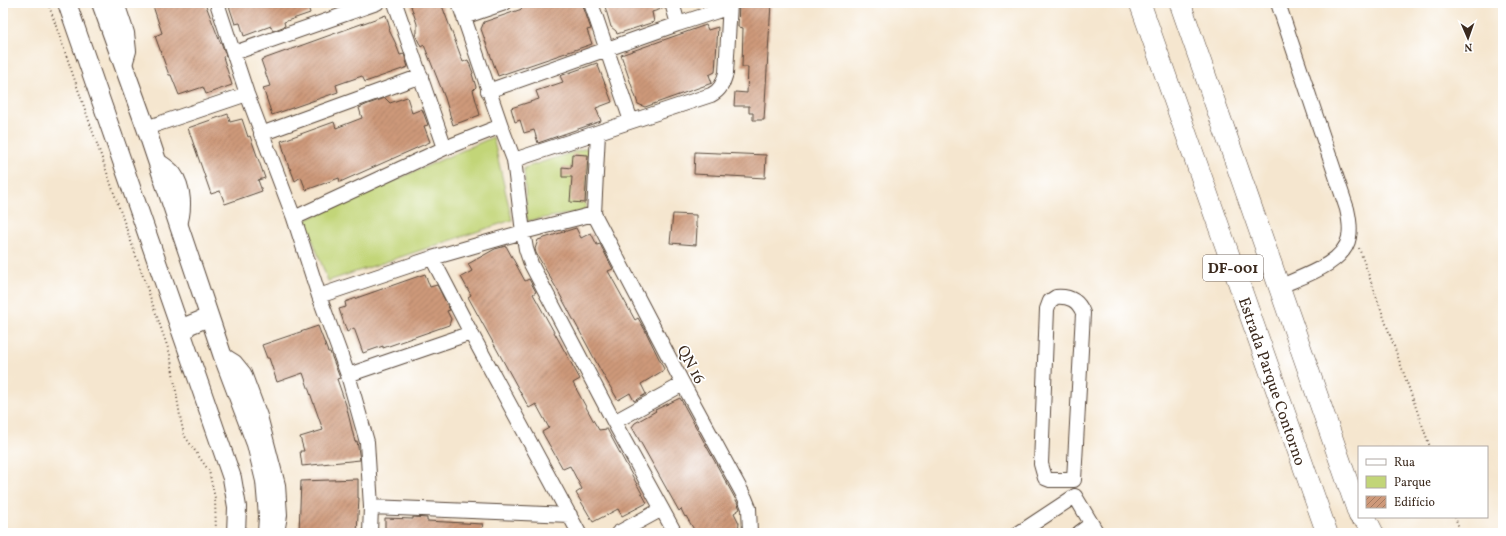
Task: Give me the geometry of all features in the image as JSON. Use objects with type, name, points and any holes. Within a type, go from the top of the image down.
[{"type":"highway","name":"Estrada Parque Contorno","points":[[1140,3],[1327,533]]},
{"type":"highway","name":"DF-001","points":[[1180,3],[1358,513]]},
{"type":"highway","points":[[1343,470],[1358,502]]},
{"type":"highway","name":"DF-001","points":[[1360,518],[1365,533]]},
{"type":"highway","points":[[1366,518],[1373,533]]},
{"type":"main road","points":[[67,3],[232,478],[237,507],[236,533]]},
{"type":"main road","points":[[101,3],[146,128],[222,354],[256,444],[265,481],[268,516],[267,533]]},
{"type":"main road","points":[[174,308],[187,311],[200,307],[205,303]]},
{"type":"main road","points":[[182,335],[187,326],[204,319],[211,322]]},
{"type":"street","points":[[117,3],[127,33],[129,51],[124,68]]},
{"type":"street","points":[[217,3],[261,134],[294,218],[348,375],[367,442],[371,508],[370,533]]},
{"type":"street","points":[[234,53],[377,3]]},
{"type":"street","points":[[395,3],[445,148]]},
{"type":"street","points":[[459,3],[488,91],[514,160],[523,232],[526,249],[531,264],[614,422],[675,533]]},
{"type":"street","points":[[464,17],[505,3]]},
{"type":"street","points":[[591,3],[631,121]]},
{"type":"street","points":[[672,3],[678,24]]},
{"type":"street","points":[[1278,3],[1345,202],[1350,223],[1349,238],[1344,250],[1330,264],[1279,287]]},
{"type":"street","points":[[488,91],[730,5],[726,73],[723,83],[718,91],[711,95],[514,160]]},
{"type":"street","points":[[261,134],[421,76]]},
{"type":"street","points":[[146,128],[247,94]]},
{"type":"street","points":[[294,218],[445,148],[501,126]]},
{"type":"street","points":[[320,296],[432,258],[523,232],[594,214],[598,132]]},
{"type":"street","name":"QN 16","points":[[594,214],[682,384],[746,498],[749,508],[750,533]]},
{"type":"street","points":[[432,258],[579,533]]},
{"type":"street","points":[[1074,480],[1050,480],[1045,478],[1040,464],[1047,309],[1050,301],[1056,297],[1072,299],[1080,305],[1083,313],[1074,480],[1075,496],[1094,529],[1079,533]]},
{"type":"street","points":[[348,375],[471,333]]},
{"type":"street","points":[[222,354],[235,362],[244,373],[260,416],[278,485],[280,515],[277,533]]},
{"type":"street","points":[[614,422],[682,384]]},
{"type":"street","points":[[1019,533],[1075,496]]},
{"type":"street","points":[[371,508],[570,515]]},
{"type":"street","points":[[618,533],[662,509]]},
{"type":"path","points":[[48,3],[170,354],[184,436],[209,471],[215,498],[216,533]]},
{"type":"path","points":[[1358,245],[1430,446]]},
{"type":"path","points":[[1455,518],[1461,533]]},
{"type":"green space","points":[[493,137],[512,220],[328,281],[305,220]]},
{"type":"green space","points":[[589,147],[585,211],[527,221],[524,168]]},
{"type":"building","points":[[152,3],[205,3],[226,56],[223,57],[232,85],[206,94],[203,87],[179,95],[171,75],[169,75],[155,36],[162,33]]},
{"type":"building","points":[[228,3],[307,3],[310,13],[284,22],[285,26],[273,31],[271,26],[244,36],[240,23],[235,24]]},
{"type":"building","points":[[411,3],[441,3],[463,62],[468,60],[473,73],[476,87],[473,90],[480,115],[453,125],[445,98],[424,45],[421,47],[415,34],[417,33],[417,24]]},
{"type":"building","points":[[533,3],[582,3],[591,29],[587,30],[592,44],[498,76],[481,29],[484,22],[522,9],[521,7]]},
{"type":"building","points":[[604,3],[664,3],[665,8],[652,12],[654,22],[617,34],[611,27]]},
{"type":"building","points":[[739,3],[771,3],[764,120],[753,120],[753,113],[749,113],[749,106],[734,106],[735,92],[747,93],[748,67],[742,67],[743,28],[738,27]]},
{"type":"building","points":[[386,15],[389,30],[400,55],[404,54],[408,67],[365,82],[362,76],[336,85],[338,92],[272,115],[263,88],[270,86],[261,60]]},
{"type":"building","points":[[706,25],[708,30],[718,27],[715,72],[709,75],[712,83],[645,107],[638,104],[621,55]]},
{"type":"building","points":[[597,63],[612,102],[596,108],[601,121],[538,143],[534,130],[524,133],[520,120],[515,122],[511,108],[539,99],[536,91],[563,82],[560,76]]},
{"type":"building","points":[[407,97],[412,113],[422,109],[428,125],[424,126],[430,142],[340,182],[339,178],[306,190],[301,177],[295,181],[289,168],[281,141],[334,122],[336,128],[362,118],[359,108],[385,98],[390,103]]},
{"type":"building","points":[[228,114],[230,122],[242,119],[248,137],[250,136],[265,178],[258,180],[262,191],[225,204],[220,191],[211,194],[188,128]]},
{"type":"building","points":[[695,152],[766,155],[765,178],[694,174]]},
{"type":"building","points":[[572,154],[588,155],[585,203],[570,202],[572,177],[562,177],[562,167],[571,168]]},
{"type":"building","points":[[673,214],[696,215],[696,245],[670,243]]},
{"type":"building","points":[[576,228],[581,238],[591,233],[597,245],[600,244],[613,269],[608,271],[635,320],[638,318],[645,330],[664,369],[641,384],[646,394],[634,401],[630,393],[618,400],[536,253],[535,249],[538,240]]},
{"type":"building","points":[[506,246],[525,281],[529,279],[536,292],[533,294],[580,379],[573,383],[593,420],[599,430],[607,429],[647,503],[622,516],[618,509],[593,522],[576,493],[582,489],[570,466],[563,469],[542,432],[549,428],[536,404],[529,408],[468,297],[471,295],[461,277],[472,271],[468,264],[495,249]]},
{"type":"building","points":[[425,274],[430,287],[437,285],[450,310],[447,311],[451,319],[449,325],[383,348],[383,346],[363,353],[354,328],[347,332],[339,309],[346,307],[345,302]]},
{"type":"building","points":[[318,326],[340,378],[337,379],[346,405],[355,442],[357,441],[360,460],[302,466],[300,451],[304,451],[300,437],[323,430],[303,373],[277,382],[269,358],[267,358],[262,345]]},
{"type":"building","points":[[680,398],[737,502],[740,509],[734,513],[739,523],[738,533],[696,533],[681,509],[679,511],[632,427],[635,423],[656,411],[655,410]]},
{"type":"building","points":[[358,479],[359,498],[357,533],[299,533],[301,481]]},
{"type":"building","points":[[413,517],[427,518],[427,521],[483,524],[481,533],[385,533],[385,518],[413,519]]}]
